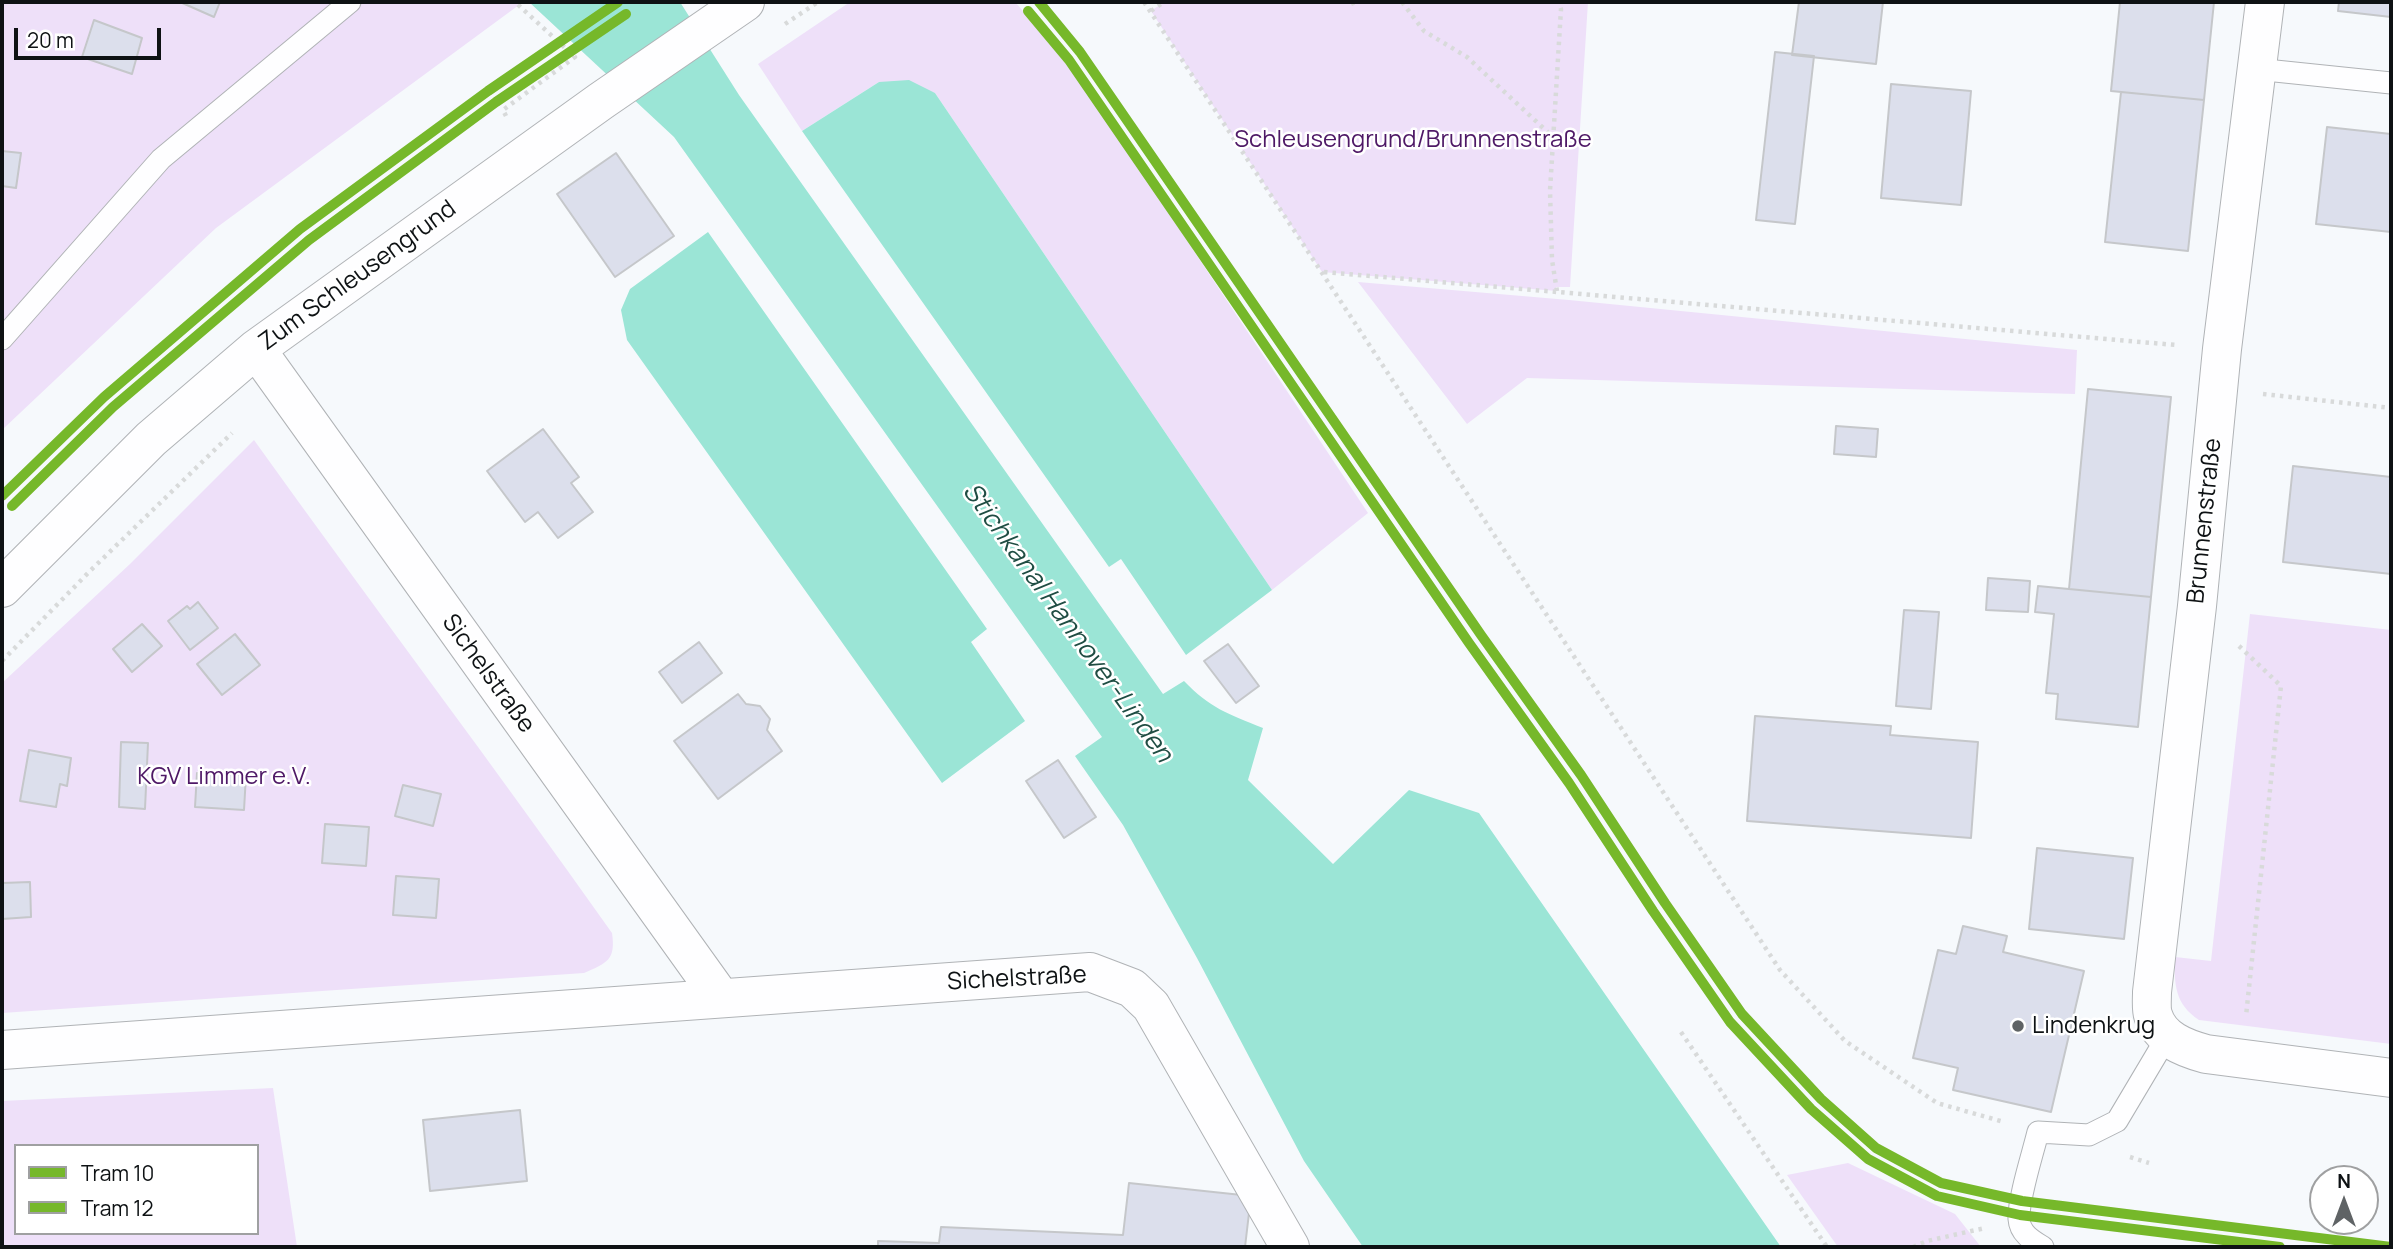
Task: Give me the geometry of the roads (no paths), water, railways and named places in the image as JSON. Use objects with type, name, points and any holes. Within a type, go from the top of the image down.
[{"type":"street","name":"Zum Schleusengrund","points":[[2,588],[151,439],[256,349],[601,101],[745,2]]},
{"type":"street","name":"Brunnenstraße","points":[[2166,1037],[2153,1016],[2152,992],[2197,606],[2222,349],[2265,2]]},
{"type":"street","name":"Sichelstraße","points":[[256,349],[721,998]]},
{"type":"street","name":"Sichelstraße","points":[[2,1050],[1090,972],[1132,988],[1151,1006],[1290,1247]]},
{"type":"street","points":[[2166,1037],[2183,1048],[2241,1059],[2391,1078]]},
{"type":"lane","points":[[2,339],[161,159],[349,2]]},
{"type":"lane","points":[[2256,69],[2391,83]]},
{"type":"lane","points":[[2043,1247],[2028,1239],[2019,1221],[2027,1173],[2038,1132],[2089,1135],[2117,1121],[2166,1037]]},
{"type":"water","name":"Stichkanal Hannover-Linden","points":[[529,2],[680,2],[739,95],[1163,694],[1184,681],[1202,698],[1220,709],[1263,728],[1248,780],[1333,864],[1409,790],[1479,813],[1781,1247],[1363,1247],[1304,1161],[1123,825],[1075,756],[1102,737],[674,137]]},
{"type":"water","points":[[909,80],[935,93],[1272,590],[1186,655],[1121,559],[1109,567],[802,131],[879,82]]},
{"type":"water","points":[[708,232],[987,629],[971,642],[1025,721],[942,783],[627,340],[621,310],[630,289]]},
{"type":"tram line","name":"10","points":[[2,496],[104,397],[300,229],[488,91],[618,2]]},
{"type":"tram line","name":"10","points":[[1039,2],[1080,52],[1481,635],[1581,775],[1742,1014],[1821,1099],[1876,1148],[1941,1183],[2022,1201],[2391,1247]]},
{"type":"tram line","name":"12","points":[[1028,11],[1069,60],[1469,643],[1569,783],[1730,1022],[1811,1109],[1868,1159],[1937,1196],[2020,1215],[2280,1247]]},
{"type":"tram line","name":"12","points":[[12,506],[113,407],[309,240],[496,102],[626,14]]},
{"type":"place","name":"Lindenkrug","points":[[2018,1026]]},
{"type":"park label","name":"Schleusengrund/Brunnenstraße","points":[[1413,140]]},
{"type":"park label","name":"KGV Limmer e.V.","points":[[224,777]]}]
